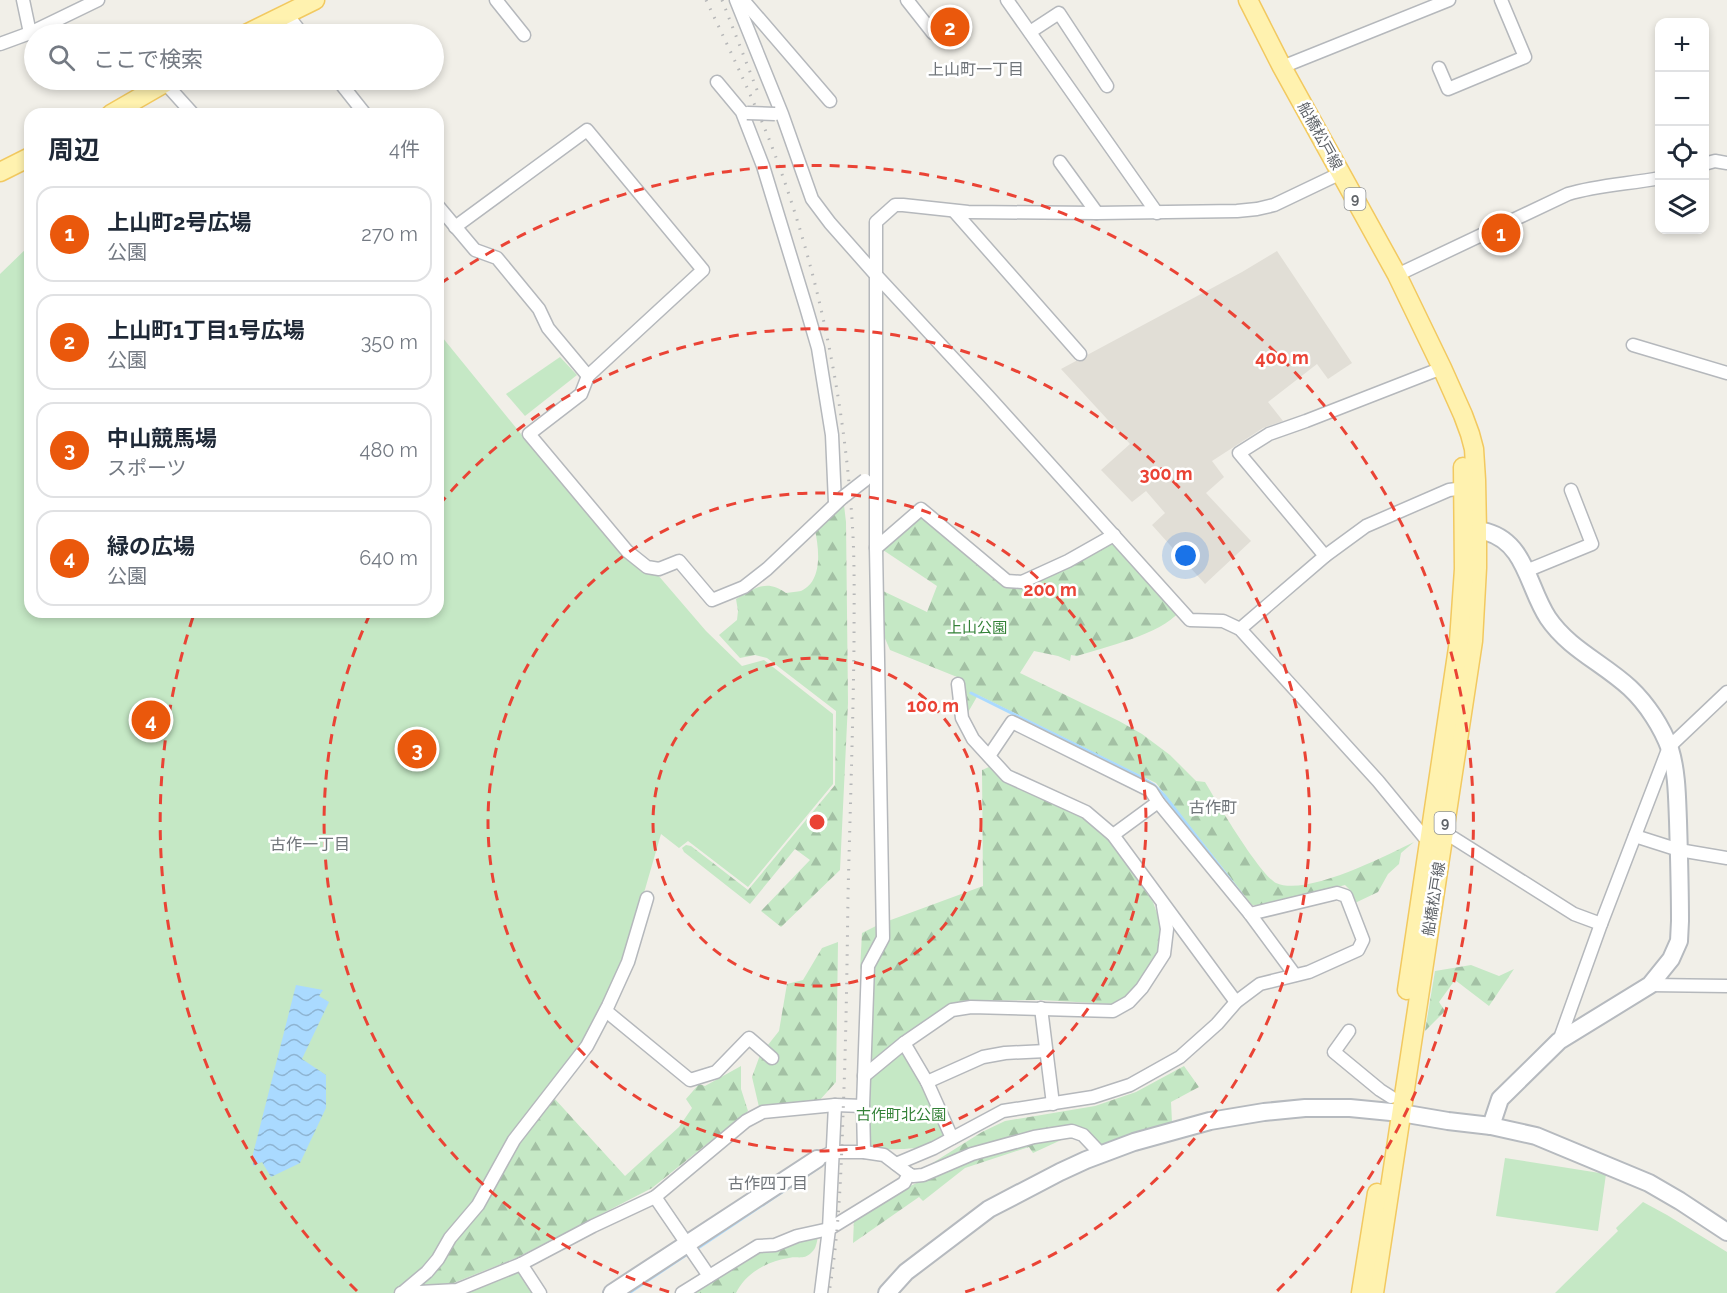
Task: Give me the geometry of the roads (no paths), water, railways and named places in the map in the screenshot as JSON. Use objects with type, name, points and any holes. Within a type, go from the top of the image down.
[{"type":"main road","points":[[266,24],[315,0]]},
{"type":"main road","name":"船橋松戸線","points":[[1248,0],[1282,67],[1397,275],[1464,415],[1474,449],[1477,492],[1464,569],[1460,641],[1429,843],[1394,1108],[1374,1293]]},
{"type":"main road","points":[[121,108],[152,90]]},
{"type":"main road","points":[[0,172],[24,160]]},
{"type":"main road","name":"船橋松戸線","points":[[1361,1293],[1444,832],[1473,641],[1477,568],[1464,488],[1461,428],[1456,400]]},
{"type":"street","points":[[22,0],[28,24]]},
{"type":"street","points":[[49,24],[98,0]]},
{"type":"street","points":[[496,0],[525,35]]},
{"type":"street","points":[[736,0],[812,199],[830,223],[1190,620],[1223,621],[1240,629],[1378,781],[1429,843]]},
{"type":"street","points":[[743,0],[830,101]]},
{"type":"street","points":[[907,0],[933,33]]},
{"type":"street","points":[[1007,0],[1157,213]]},
{"type":"street","points":[[1282,67],[1449,0]]},
{"type":"street","points":[[1439,68],[1449,89],[1525,57],[1501,0]]},
{"type":"street","points":[[1029,32],[1059,13],[1107,86]]},
{"type":"street","points":[[286,14],[294,24]]},
{"type":"street","points":[[0,44],[24,35]]},
{"type":"street","points":[[717,82],[745,112],[818,348],[832,435],[838,500]]},
{"type":"street","points":[[175,90],[188,108]]},
{"type":"street","points":[[346,90],[360,108]]},
{"type":"street","points":[[745,112],[778,114]]},
{"type":"street","points":[[455,227],[587,130],[703,270],[588,376],[581,394],[529,435],[627,551],[647,567],[659,569],[679,561],[712,600],[744,587],[767,569],[838,500],[876,471]]},
{"type":"street","points":[[1709,163],[1715,161],[1727,164]]},
{"type":"street","points":[[1060,162],[1097,213]]},
{"type":"street","points":[[864,1152],[867,966],[883,938],[876,548],[876,222],[895,205],[954,211],[1097,213],[1257,209],[1274,205],[1341,173]]},
{"type":"street","points":[[1397,275],[1568,194],[1588,188],[1655,179]]},
{"type":"street","points":[[954,211],[1080,354]]},
{"type":"street","points":[[444,213],[475,250],[497,258],[539,309],[548,328],[588,376]]},
{"type":"street","points":[[1633,345],[1727,373]]},
{"type":"street","points":[[1325,556],[1239,453],[1269,434],[1442,368]]},
{"type":"street","points":[[1240,629],[1325,556],[1366,526],[1449,490],[1464,488]]},
{"type":"street","points":[[1526,571],[1592,544],[1571,490]]},
{"type":"street","points":[[876,548],[921,509],[1007,581],[1014,583],[1022,582],[1068,561],[1114,535]]},
{"type":"street","points":[[1471,530],[1485,531],[1509,543],[1516,552],[1547,616],[1556,629],[1575,647],[1605,667],[1631,690],[1650,712],[1669,747],[1676,780],[1679,849],[1679,941],[1671,958],[1650,985],[1559,1041],[1500,1099],[1491,1126]]},
{"type":"street","points":[[958,684],[962,718],[973,739],[1007,776],[1086,812],[1113,835],[1236,1002]]},
{"type":"street","points":[[1559,1041],[1669,747],[1727,692]]},
{"type":"street","points":[[989,756],[1012,722],[1151,791],[1250,914],[1295,975]]},
{"type":"street","points":[[1113,835],[1158,802]]},
{"type":"street","points":[[1444,832],[1574,914],[1601,924]]},
{"type":"street","points":[[1635,836],[1679,849],[1727,858]]},
{"type":"street","points":[[896,1164],[934,1148],[1003,1110],[1092,1097],[1130,1085],[1180,1057],[1217,1024],[1236,1002],[1260,984],[1309,972],[1358,951],[1363,940],[1346,896],[1337,893],[1250,914]]},
{"type":"street","points":[[401,1293],[427,1272],[438,1259],[450,1238],[478,1205],[514,1140],[587,1046],[628,962],[647,898]]},
{"type":"street","points":[[864,1076],[904,1043],[952,1010],[971,1007],[1113,1011],[1129,1002],[1142,988],[1164,954],[1167,929],[1162,901]]},
{"type":"street","points":[[1650,985],[1727,986]]},
{"type":"street","points":[[1041,1008],[1053,1104]]},
{"type":"street","points":[[606,1011],[690,1080],[716,1072],[749,1038],[772,1058]]},
{"type":"street","points":[[1349,1031],[1334,1052],[1380,1090],[1394,1108]]},
{"type":"street","points":[[904,1043],[927,1082],[952,1138]]},
{"type":"street","points":[[927,1082],[982,1057],[1005,1053],[1046,1052]]},
{"type":"street","points":[[401,1293],[452,1292],[521,1264],[655,1197],[746,1121],[764,1112],[835,1105],[863,1106]]},
{"type":"street","points":[[821,1293],[830,1229],[825,1155],[835,1105]]},
{"type":"street","points":[[887,1293],[906,1272],[989,1209],[1060,1172],[1101,1154],[1187,1126],[1210,1120],[1305,1108],[1394,1108],[1448,1121],[1491,1126],[1536,1136],[1649,1183],[1727,1232]]},
{"type":"street","points":[[612,1293],[825,1155],[864,1152],[884,1155],[913,1176],[923,1175],[972,1154],[1034,1137],[1072,1131],[1083,1135],[1101,1154]]},
{"type":"street","points":[[682,1293],[758,1246],[775,1245],[797,1236],[830,1229],[904,1183],[909,1174]]},
{"type":"street","points":[[655,1197],[709,1276]]},
{"type":"street","points":[[521,1264],[540,1293]]},
{"type":"water","points":[[296,985],[323,990],[319,996],[329,1002],[302,1059],[326,1075],[326,1108],[300,1163],[271,1177],[262,1162],[253,1166],[253,1154]]},
{"type":"waterway","points":[[971,693],[1154,785],[1242,895]]},
{"type":"waterway","points":[[695,1250],[818,1168]]},
{"type":"waterway","points":[[629,1293],[689,1253]]},
{"type":"railway","points":[[706,0],[747,86],[769,139],[801,231],[825,326],[848,471],[854,550],[854,645],[846,1033],[839,1204],[829,1293]]},
{"type":"railway","points":[[722,0],[759,95]]},
{"type":"place","name":"上山町1丁目1号広場","points":[[950,27]]},
{"type":"place","name":"上山町2号広場","points":[[1501,233]]},
{"type":"place","name":"緑の広場","points":[[151,720]]},
{"type":"place","name":"中山競馬場","points":[[417,749]]},
{"type":"district","name":"上山町一丁目","points":[[976,69]]},
{"type":"district","name":"古作町","points":[[1213,807]]},
{"type":"district","name":"古作一丁目","points":[[310,844]]},
{"type":"district","name":"古作四丁目","points":[[768,1183]]},
{"type":"park label","name":"上山公園","points":[[977,628]]},
{"type":"park label","name":"古作町北公園","points":[[901,1115]]}]
